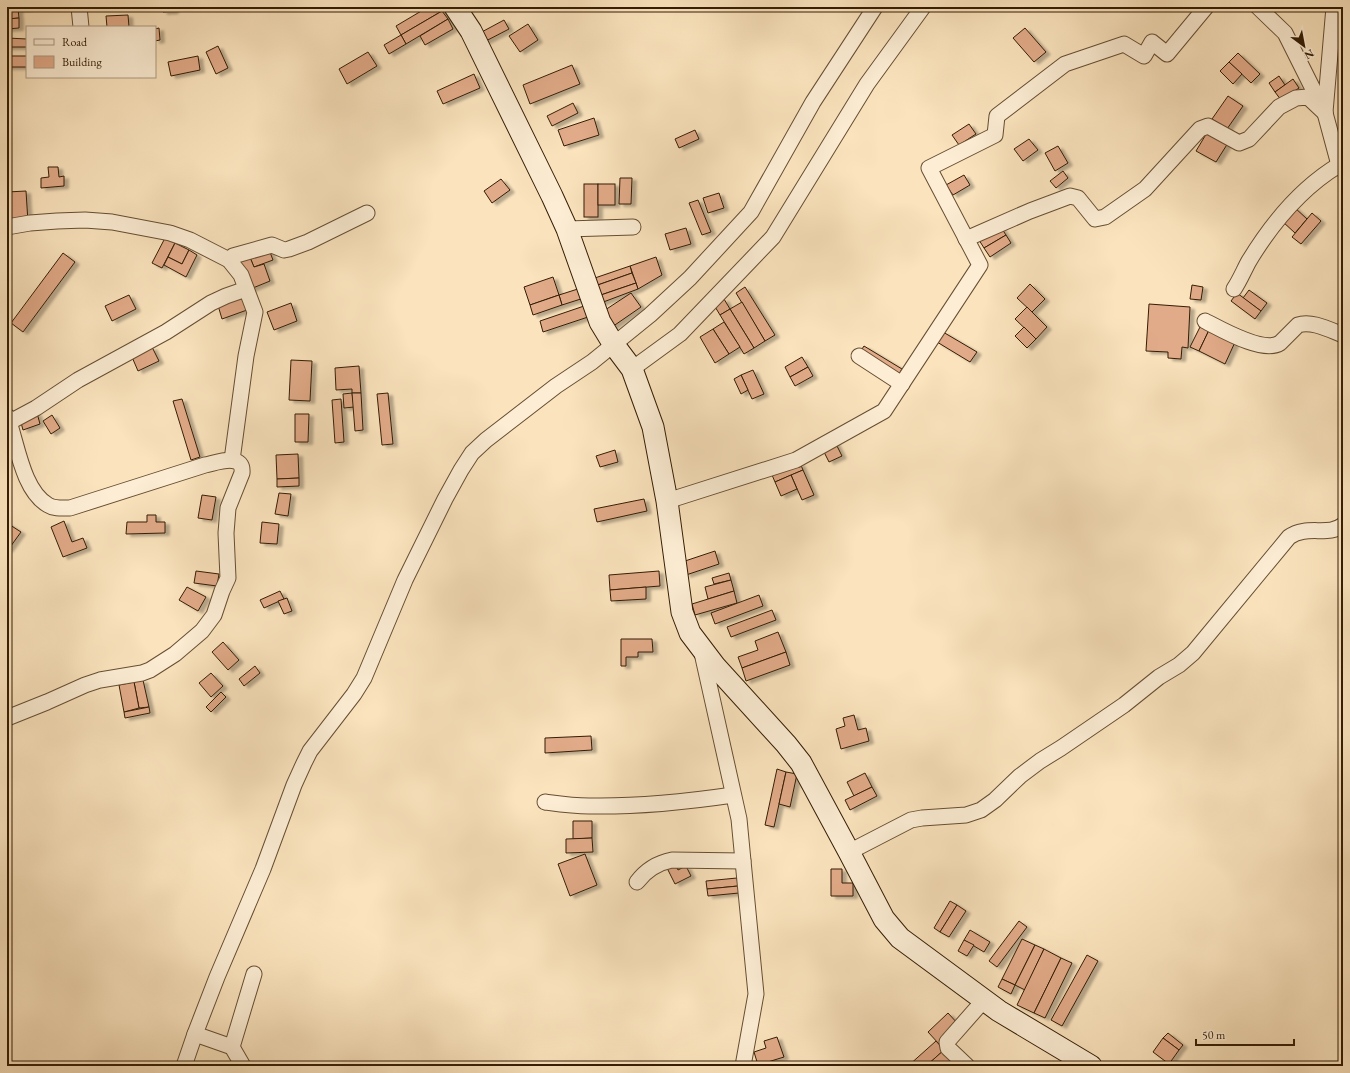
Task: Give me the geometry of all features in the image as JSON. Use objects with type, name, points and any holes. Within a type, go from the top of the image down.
[{"type":"street","points":[[79,7],[81,26]]},
{"type":"street","points":[[455,7],[471,31],[567,229],[600,322],[623,357],[653,427],[667,501],[682,612],[690,633],[715,666],[786,744],[801,763],[884,919],[892,930],[900,938],[999,1011],[1091,1066]]},
{"type":"street","points":[[623,357],[650,315],[690,278],[751,212],[813,102],[875,7]]},
{"type":"street","points":[[184,1066],[217,977],[263,869],[304,763],[310,751],[354,694],[364,678],[405,580],[445,499],[472,453],[492,435],[556,386],[592,362],[623,357],[680,334],[773,237],[867,84],[923,7]]},
{"type":"street","points":[[667,501],[796,460],[884,411],[980,265],[929,168],[995,135],[997,116],[1065,64],[1124,44],[1144,56],[1152,42],[1167,54],[1206,7]]},
{"type":"street","points":[[1234,289],[1263,238],[1287,207],[1314,182],[1341,168],[1325,113],[1285,33],[1258,7]]},
{"type":"street","points":[[1325,113],[1334,7]]},
{"type":"street","points":[[966,239],[1030,211],[1070,196],[1078,198],[1095,219],[1105,217],[1145,189],[1200,129],[1208,126],[1238,143],[1249,139],[1279,106],[1296,98],[1308,97],[1325,113]]},
{"type":"street","points":[[229,260],[233,256],[272,246],[284,250],[289,249],[308,242],[367,213]]},
{"type":"street","points":[[7,227],[30,223],[58,221],[85,220],[112,222],[170,233],[190,240],[229,260],[240,275],[255,312],[246,356],[232,460]]},
{"type":"street","points":[[567,229],[633,227]]},
{"type":"street","points":[[7,718],[85,685],[100,680],[142,673],[150,670],[175,654],[205,628],[214,615],[228,578],[226,533],[228,508],[242,469],[240,464],[232,460],[205,465],[70,508],[49,506],[41,500],[31,487],[19,460],[8,419],[36,408],[78,380],[166,332],[211,303],[246,289]]},
{"type":"street","points":[[1204,321],[1244,340],[1268,346],[1277,345],[1280,343],[1301,323],[1318,326],[1343,335]]},
{"type":"street","points":[[859,356],[902,384]]},
{"type":"street","points":[[849,852],[911,820],[966,815],[981,810],[991,804],[1020,776],[1040,761],[1124,705],[1154,681],[1187,658],[1289,537],[1304,530],[1333,530],[1343,525]]},
{"type":"street","points":[[701,648],[739,819],[756,994],[743,1066]]},
{"type":"street","points":[[545,802],[587,806],[636,806],[668,804],[733,795]]},
{"type":"street","points":[[636,882],[643,874],[662,862],[672,860],[743,861]]},
{"type":"street","points":[[232,1047],[254,974]]},
{"type":"street","points":[[967,1066],[948,1048],[947,1042],[984,1000]]},
{"type":"street","points":[[195,1034],[232,1047],[243,1066]]},
{"type":"building","points":[[7,7],[29,7],[29,8],[7,10]]},
{"type":"building","points":[[162,7],[174,7],[174,11],[163,12]]},
{"type":"building","points":[[428,7],[440,7],[442,11],[401,35],[396,26]]},
{"type":"building","points":[[18,9],[19,18],[7,19],[7,10]]},
{"type":"building","points":[[442,11],[448,19],[406,44],[401,35]]},
{"type":"building","points":[[128,15],[129,26],[107,26],[106,16]]},
{"type":"building","points":[[19,18],[19,28],[7,29],[7,19]]},
{"type":"building","points":[[448,19],[453,29],[425,45],[420,36]]},
{"type":"building","points":[[504,20],[509,29],[482,43],[478,34]]},
{"type":"building","points":[[528,24],[538,40],[520,52],[509,36]]},
{"type":"building","points":[[159,28],[160,40],[156,41],[156,29]]},
{"type":"building","points":[[1025,28],[1046,52],[1034,62],[1013,38]]},
{"type":"building","points":[[401,35],[406,44],[389,54],[384,45]]},
{"type":"building","points":[[7,38],[26,39],[26,47],[7,47]]},
{"type":"building","points":[[218,46],[228,68],[216,74],[206,52]]},
{"type":"building","points":[[368,52],[377,66],[347,84],[339,69]]},
{"type":"building","points":[[1238,53],[1260,74],[1251,83],[1229,62]]},
{"type":"building","points":[[7,56],[26,56],[26,67],[7,67]]},
{"type":"building","points":[[198,56],[200,70],[171,76],[168,62]]},
{"type":"building","points":[[1229,62],[1242,74],[1233,84],[1220,71]]},
{"type":"building","points":[[572,65],[580,84],[530,104],[523,85]]},
{"type":"building","points":[[474,74],[480,88],[443,104],[437,91]]},
{"type":"building","points":[[1279,76],[1285,85],[1275,92],[1269,83]]},
{"type":"building","points":[[1293,79],[1299,88],[1281,100],[1275,92]]},
{"type":"building","points":[[1228,96],[1243,106],[1227,129],[1212,119]]},
{"type":"building","points":[[573,103],[578,113],[552,126],[547,116]]},
{"type":"building","points":[[594,118],[599,135],[564,146],[558,130]]},
{"type":"building","points":[[969,124],[976,134],[959,145],[952,135]]},
{"type":"building","points":[[695,130],[699,139],[679,148],[675,139]]},
{"type":"building","points":[[1208,131],[1228,143],[1216,162],[1196,151]]},
{"type":"building","points":[[1029,139],[1038,150],[1023,161],[1014,149]]},
{"type":"building","points":[[1058,146],[1068,163],[1055,171],[1045,153]]},
{"type":"building","points":[[48,167],[58,167],[59,177],[64,176],[64,186],[41,188],[41,178],[49,177]]},
{"type":"building","points":[[1063,171],[1068,178],[1056,188],[1050,181]]},
{"type":"building","points":[[964,175],[970,185],[953,195],[946,185]]},
{"type":"building","points":[[620,178],[632,178],[631,204],[619,204]]},
{"type":"building","points":[[501,179],[510,190],[492,203],[484,191]]},
{"type":"building","points":[[584,184],[598,184],[598,217],[584,217]]},
{"type":"building","points":[[598,184],[615,184],[615,205],[598,205]]},
{"type":"building","points":[[26,191],[28,222],[7,223],[7,192]]},
{"type":"building","points":[[719,193],[724,208],[708,213],[703,198]]},
{"type":"building","points":[[698,200],[711,232],[702,235],[689,203]]},
{"type":"building","points":[[1294,207],[1307,219],[1295,233],[1282,221]]},
{"type":"building","points":[[1312,213],[1321,221],[1301,244],[1292,237]]},
{"type":"building","points":[[1000,226],[1006,235],[984,248],[979,240]]},
{"type":"building","points":[[686,228],[691,244],[670,250],[665,234]]},
{"type":"building","points":[[1006,235],[1011,243],[990,257],[984,248]]},
{"type":"building","points":[[165,238],[175,243],[162,268],[152,263]]},
{"type":"building","points":[[175,243],[189,250],[182,264],[168,257]]},
{"type":"building","points":[[268,247],[273,260],[254,267],[249,255]]},
{"type":"building","points":[[189,250],[197,255],[186,277],[164,265],[168,257],[182,264]]},
{"type":"building","points":[[63,253],[75,262],[23,332],[11,323]]},
{"type":"building","points":[[249,255],[254,267],[264,264],[270,281],[248,290],[237,260]]},
{"type":"building","points":[[656,257],[662,275],[638,289],[630,266]]},
{"type":"building","points":[[630,266],[632,273],[592,287],[589,280]]},
{"type":"building","points":[[632,273],[636,283],[595,297],[592,287]]},
{"type":"building","points":[[553,277],[559,295],[530,305],[524,287]]},
{"type":"building","points":[[636,283],[638,289],[598,304],[595,297]]},
{"type":"building","points":[[1030,284],[1045,299],[1032,312],[1017,298]]},
{"type":"building","points":[[1192,285],[1203,287],[1201,300],[1190,299]]},
{"type":"building","points":[[584,287],[587,297],[562,305],[559,295]]},
{"type":"building","points":[[745,287],[775,335],[765,341],[736,293]]},
{"type":"building","points":[[1249,290],[1267,303],[1261,311],[1243,298]]},
{"type":"building","points":[[631,293],[641,307],[612,327],[602,312]]},
{"type":"building","points":[[1237,293],[1261,311],[1255,319],[1231,301]]},
{"type":"building","points":[[241,294],[247,310],[222,319],[217,302]]},
{"type":"building","points":[[129,295],[136,309],[112,321],[105,306]]},
{"type":"building","points":[[559,295],[562,305],[533,315],[530,305]]},
{"type":"building","points":[[724,299],[730,309],[720,315],[714,305]]},
{"type":"building","points":[[742,302],[765,341],[754,348],[730,309]]},
{"type":"building","points":[[291,303],[297,321],[274,330],[267,312]]},
{"type":"building","points":[[1149,304],[1190,307],[1188,348],[1182,347],[1181,359],[1168,358],[1168,352],[1146,351]]},
{"type":"building","points":[[587,305],[591,316],[543,332],[540,321]]},
{"type":"building","points":[[1027,307],[1047,327],[1036,339],[1015,319]]},
{"type":"building","points":[[730,309],[754,348],[744,354],[720,315]]},
{"type":"building","points":[[724,322],[740,347],[729,354],[713,329]]},
{"type":"building","points":[[1202,323],[1210,328],[1199,351],[1190,347]]},
{"type":"building","points":[[1024,327],[1036,339],[1027,348],[1015,336]]},
{"type":"building","points":[[1210,328],[1236,340],[1225,364],[1199,351]]},
{"type":"building","points":[[713,329],[729,354],[715,363],[700,337]]},
{"type":"building","points":[[943,332],[977,352],[970,362],[937,342]]},
{"type":"building","points":[[864,346],[902,369],[897,378],[858,355]]},
{"type":"building","points":[[152,347],[159,361],[138,371],[132,357]]},
{"type":"building","points":[[802,357],[808,367],[790,377],[785,367]]},
{"type":"building","points":[[291,360],[312,361],[310,401],[289,400]]},
{"type":"building","points":[[359,366],[361,393],[352,393],[352,389],[336,390],[335,368]]},
{"type":"building","points":[[808,367],[813,376],[795,386],[790,377]]},
{"type":"building","points":[[753,370],[764,394],[752,399],[741,375]]},
{"type":"building","points":[[741,375],[748,390],[741,394],[734,379]]},
{"type":"building","points":[[352,393],[354,407],[344,408],[343,394]]},
{"type":"building","points":[[352,393],[361,393],[363,430],[355,431]]},
{"type":"building","points":[[388,393],[393,444],[382,445],[377,394]]},
{"type":"building","points":[[182,399],[200,457],[191,460],[173,401]]},
{"type":"building","points":[[341,399],[344,442],[335,443],[332,400]]},
{"type":"building","points":[[37,413],[40,424],[23,430],[20,419]]},
{"type":"building","points":[[295,414],[309,414],[308,442],[295,442]]},
{"type":"building","points":[[52,415],[60,428],[51,434],[43,421]]},
{"type":"building","points":[[835,442],[842,456],[829,462],[822,448]]},
{"type":"building","points":[[615,450],[618,462],[600,467],[596,456]]},
{"type":"building","points":[[298,454],[299,478],[277,479],[276,455]]},
{"type":"building","points":[[800,463],[803,470],[775,482],[772,475]]},
{"type":"building","points":[[803,470],[814,495],[802,500],[791,475]]},
{"type":"building","points":[[791,475],[797,489],[781,496],[775,482]]},
{"type":"building","points":[[299,478],[299,486],[277,487],[277,479]]},
{"type":"building","points":[[279,493],[291,494],[288,516],[275,514]]},
{"type":"building","points":[[202,495],[216,497],[212,520],[198,518]]},
{"type":"building","points":[[644,499],[647,511],[597,522],[594,509]]},
{"type":"building","points":[[147,515],[156,515],[156,522],[165,522],[165,533],[126,534],[127,522],[147,522]]},
{"type":"building","points":[[64,521],[72,542],[83,538],[87,548],[63,557],[51,527]]},
{"type":"building","points":[[262,522],[279,524],[277,544],[260,543]]},
{"type":"building","points":[[7,523],[21,532],[8,550],[7,549]]},
{"type":"building","points":[[715,551],[719,564],[686,575],[682,562]]},
{"type":"building","points":[[196,571],[219,574],[217,586],[194,583]]},
{"type":"building","points":[[659,571],[660,586],[610,590],[609,575]]},
{"type":"building","points":[[729,573],[731,580],[714,584],[712,578]]},
{"type":"building","points":[[731,580],[734,591],[708,599],[705,587]]},
{"type":"building","points":[[187,587],[206,597],[198,611],[179,600]]},
{"type":"building","points":[[646,587],[646,599],[611,601],[610,590]]},
{"type":"building","points":[[280,591],[284,599],[264,608],[260,600]]},
{"type":"building","points":[[734,591],[737,603],[695,615],[692,604]]},
{"type":"building","points":[[759,595],[763,606],[715,624],[711,613]]},
{"type":"building","points":[[287,598],[292,611],[284,614],[278,601]]},
{"type":"building","points":[[772,610],[776,620],[731,637],[727,627]]},
{"type":"building","points":[[778,632],[786,652],[742,668],[738,657],[758,650],[755,641]]},
{"type":"building","points":[[621,639],[652,639],[653,652],[638,652],[638,657],[626,657],[626,666],[621,666]]},
{"type":"building","points":[[223,642],[239,660],[228,670],[212,652]]},
{"type":"building","points":[[786,652],[790,665],[746,681],[742,668]]},
{"type":"building","points":[[255,666],[260,673],[244,686],[239,679]]},
{"type":"building","points":[[211,673],[223,686],[211,697],[199,683]]},
{"type":"building","points":[[143,680],[149,707],[139,708],[134,682]]},
{"type":"building","points":[[134,682],[139,708],[124,712],[119,685]]},
{"type":"building","points":[[221,692],[226,697],[211,712],[206,707]]},
{"type":"building","points":[[149,707],[150,713],[125,718],[124,712]]},
{"type":"building","points":[[854,715],[858,730],[866,728],[869,741],[841,749],[836,729],[845,726],[843,718]]},
{"type":"building","points":[[591,736],[592,750],[545,753],[545,738]]},
{"type":"building","points":[[777,769],[786,772],[774,827],[765,825]]},
{"type":"building","points":[[786,772],[797,774],[790,807],[779,804]]},
{"type":"building","points":[[865,773],[872,787],[854,796],[847,782]]},
{"type":"building","points":[[872,787],[877,796],[850,810],[845,800]]},
{"type":"building","points":[[573,821],[592,821],[592,838],[573,839]]},
{"type":"building","points":[[592,838],[593,852],[566,853],[566,839]]},
{"type":"building","points":[[585,854],[597,885],[570,896],[558,864]]},
{"type":"building","points":[[674,862],[678,870],[686,866],[691,876],[675,884],[666,866]]},
{"type":"building","points":[[831,869],[842,869],[842,883],[853,883],[853,896],[831,896]]},
{"type":"building","points":[[737,878],[738,886],[707,889],[706,881]]},
{"type":"building","points":[[738,886],[739,893],[708,896],[707,889]]},
{"type":"building","points":[[950,901],[957,905],[940,932],[934,928]]},
{"type":"building","points":[[957,905],[966,911],[949,937],[940,932]]},
{"type":"building","points":[[1019,921],[1027,927],[997,967],[989,961]]},
{"type":"building","points":[[970,930],[990,942],[984,952],[964,940]]},
{"type":"building","points":[[1022,939],[1035,945],[1015,985],[1002,979]]},
{"type":"building","points":[[964,940],[974,945],[967,956],[958,951]]},
{"type":"building","points":[[1035,945],[1044,949],[1025,990],[1015,985]]},
{"type":"building","points":[[1044,949],[1061,958],[1034,1013],[1017,1005]]},
{"type":"building","points":[[1087,955],[1098,961],[1062,1026],[1051,1020]]},
{"type":"building","points":[[1061,958],[1072,963],[1045,1018],[1034,1013]]},
{"type":"building","points":[[1002,979],[1015,985],[1011,994],[998,987]]},
{"type":"building","points":[[948,1013],[959,1025],[939,1044],[928,1032]]},
{"type":"building","points":[[1168,1033],[1183,1045],[1179,1050],[1163,1038]]},
{"type":"building","points":[[777,1037],[784,1057],[758,1065],[754,1052],[766,1048],[764,1041]]},
{"type":"building","points":[[1163,1038],[1179,1050],[1169,1064],[1153,1052]]},
{"type":"building","points":[[936,1041],[944,1050],[926,1066],[908,1066]]},
{"type":"building","points":[[944,1050],[954,1062],[949,1066],[926,1066]]}]
